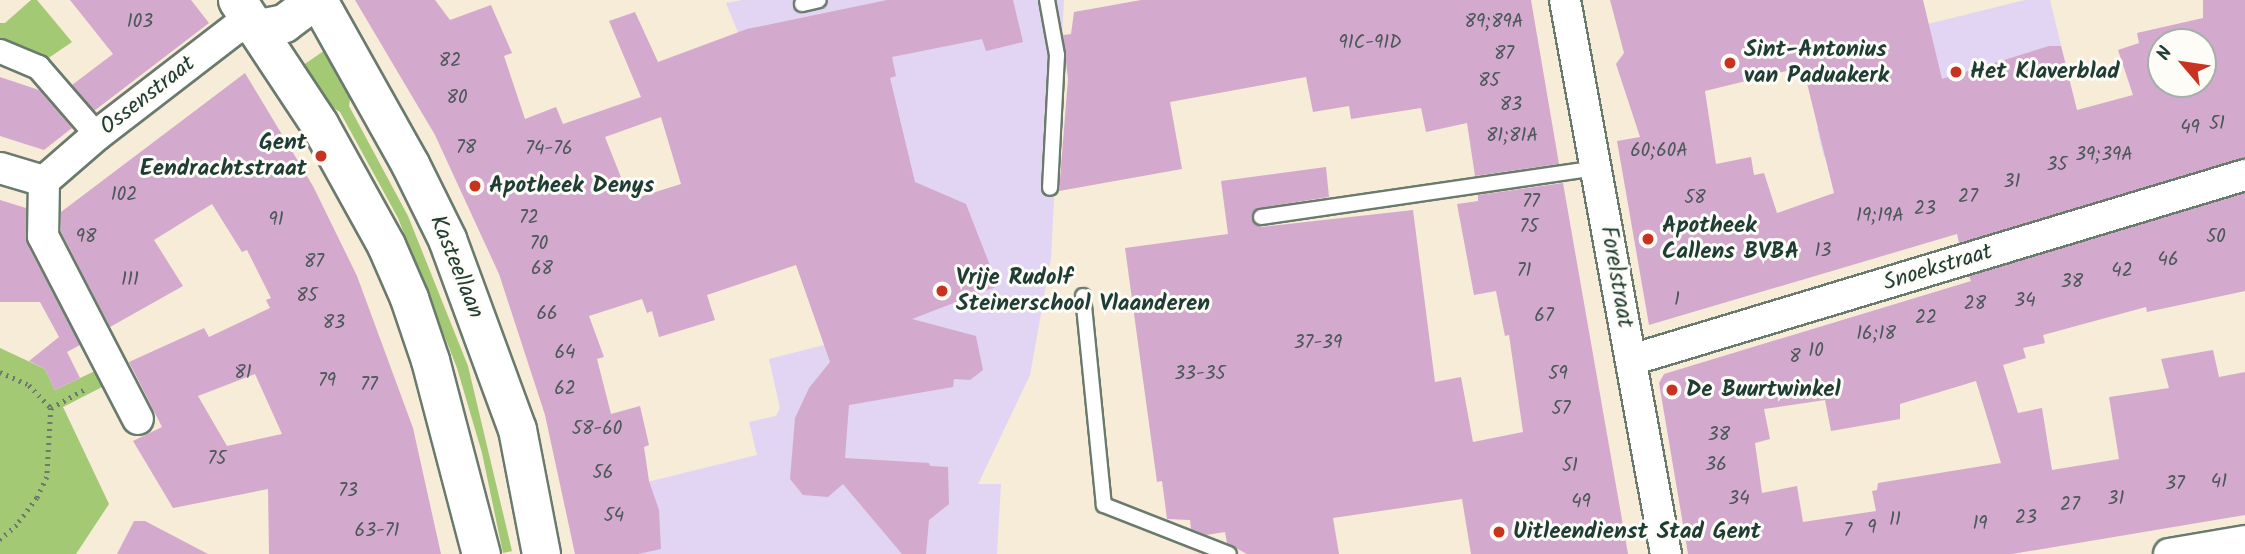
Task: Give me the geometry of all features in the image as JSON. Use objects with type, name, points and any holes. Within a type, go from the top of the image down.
[{"type":"street","name":"Kasteellaan","points":[[248,14],[284,23],[316,0],[410,164],[447,239],[517,429],[541,554]]},
{"type":"street","name":"Forelstraat","points":[[1565,0],[1666,554]]},
{"type":"street","name":"Ossenstraat","points":[[44,181],[97,135],[237,27],[248,14]]},
{"type":"street","points":[[248,14],[320,124],[386,245],[409,298],[430,360],[481,554]]},
{"type":"street","points":[[0,51],[38,67],[97,135]]},
{"type":"street","points":[[0,168],[44,181],[43,236],[138,419]]},
{"type":"street","name":"Snoekstraat","points":[[1632,360],[2245,175]]},
{"type":"street","points":[[2169,554],[2245,541]]},
{"type":"lane","points":[[802,4],[819,0]]},
{"type":"lane","points":[[1047,0],[1057,55],[1050,188]]},
{"type":"lane","points":[[1261,217],[1597,169]]},
{"type":"lane","points":[[1083,296],[1104,505],[1229,554]]},
{"type":"path","points":[[0,372],[29,385],[51,408],[47,477],[37,498],[17,525],[0,540]]},
{"type":"path","points":[[51,408],[114,373]]},
{"type":"shaded area","name":"Vrije Rudolf Steinerschool Vlaanderen","points":[[742,0],[1064,0],[1051,258],[1030,375],[978,484],[1001,484],[997,554],[575,554],[566,502],[757,455],[749,422],[776,416],[780,408],[769,359],[852,338],[813,219],[726,3]]},
{"type":"shaded area","name":"Het Klaverblad","points":[[2025,0],[2050,0],[2070,82],[1824,157],[1817,128],[1855,119],[1928,24]]},
{"type":"green space","points":[[31,0],[37,0],[72,42],[47,59],[89,116],[36,73],[0,58],[0,23],[5,23]]},
{"type":"green space","points":[[325,50],[351,92],[349,106],[408,216],[468,366],[512,551],[503,553],[482,453],[457,368],[398,218],[340,112],[323,102],[302,66]]},
{"type":"green space","points":[[0,348],[45,369],[55,390],[99,369],[106,385],[63,407],[109,504],[76,554],[0,554]]},
{"type":"building","points":[[70,0],[191,0],[209,23],[94,111],[72,85],[113,54]]},
{"type":"building","points":[[355,0],[435,0],[450,20],[491,5],[512,53],[504,56],[525,119],[556,107],[563,124],[641,97],[609,21],[635,12],[658,62],[747,29],[887,0],[1013,0],[1023,42],[986,51],[982,39],[892,57],[896,76],[890,78],[915,182],[966,204],[998,286],[912,319],[976,336],[983,370],[970,380],[954,379],[953,387],[849,405],[845,458],[929,463],[930,466],[948,467],[949,504],[929,520],[926,554],[902,554],[843,484],[828,497],[803,495],[790,479],[795,418],[809,388],[830,362],[796,265],[707,295],[715,320],[659,337],[652,311],[647,313],[642,299],[589,316],[604,357],[597,359],[611,414],[640,406],[649,445],[644,447],[649,481],[659,510],[661,549],[638,554],[575,554],[545,415],[499,274],[435,135]],"holes":[[[661,117],[681,184],[630,200],[605,137]]]},
{"type":"building","points":[[1141,0],[1531,0],[1559,164],[1475,176],[1467,123],[1426,132],[1421,108],[1351,119],[1349,106],[1313,112],[1306,77],[1170,102],[1182,169],[1059,191],[1068,79],[1063,35],[1071,34],[1074,12]]},
{"type":"building","points":[[1610,0],[1923,0],[1942,79],[2049,46],[2061,46],[2077,110],[2133,95],[2118,50],[2139,43],[2137,33],[2147,31],[2147,98],[2217,98],[2217,28],[2159,28],[2203,18],[2203,0],[2245,0],[2245,158],[1959,243],[1957,234],[1649,325],[1617,141],[1640,137],[1616,64],[1624,53]],"holes":[[[1803,67],[1834,193],[1777,213],[1764,173],[1754,175],[1751,157],[1716,164],[1705,91]]]},
{"type":"building","points":[[245,73],[313,186],[357,276],[413,428],[441,554],[269,554],[268,489],[173,508],[133,441],[162,427],[129,362],[204,328],[209,337],[270,308],[266,300],[271,298],[247,250],[242,252],[212,204],[154,240],[183,286],[110,327],[61,232],[61,212]],"holes":[[[255,374],[282,434],[227,446],[198,396]]]},
{"type":"building","points":[[0,77],[39,90],[72,128],[44,150],[0,136]]},
{"type":"building","points":[[1326,167],[1329,197],[1259,208],[1252,213],[1253,222],[1262,227],[1413,210],[1435,382],[1461,377],[1473,442],[1523,432],[1509,335],[1505,336],[1496,291],[1474,295],[1457,204],[1478,201],[1478,195],[1563,183],[1628,554],[1471,554],[1462,499],[1333,518],[1339,554],[1247,554],[1227,543],[1225,532],[1206,535],[1191,529],[1190,520],[1167,519],[1162,481],[1157,482],[1125,248],[1228,234],[1221,181]]},
{"type":"building","points":[[2245,193],[2245,291],[2147,312],[2146,307],[2043,335],[2045,343],[2023,348],[2026,358],[2003,365],[2018,413],[2042,408],[2052,470],[2119,459],[2109,397],[2169,388],[2161,359],[2213,350],[2219,377],[2245,372],[2245,515],[2012,554],[1688,554],[1659,383],[1664,374],[1971,281],[1969,276]],"holes":[[[1976,381],[2001,463],[1878,483],[1877,490],[1872,491],[1876,511],[1803,522],[1797,486],[1762,493],[1755,443],[1770,439],[1764,409],[1825,400],[1831,431],[1900,419],[1900,404]]]},
{"type":"building","points":[[0,200],[26,208],[27,244],[80,345],[67,352],[80,378],[55,390],[45,369],[29,361],[59,337],[40,302],[0,302]]},
{"type":"building","points":[[134,521],[145,521],[208,554],[117,554]]},
{"type":"place","name":"Sint-Antonius van Paduakerk","points":[[1730,63]]},
{"type":"place","name":"Het Klaverblad","points":[[1956,72]]},
{"type":"place","name":"Gent Eendrachtstraat","points":[[321,156]]},
{"type":"place","name":"Apotheek Denys","points":[[475,186]]},
{"type":"place","name":"Apotheek Callens BVBA","points":[[1648,239]]},
{"type":"place","name":"Vrije Rudolf Steinerschool Vlaanderen","points":[[942,291]]},
{"type":"place","name":"De Buurtwinkel","points":[[1672,390]]},
{"type":"place","name":"Uitleendienst Stad Gent","points":[[1499,532]]}]
